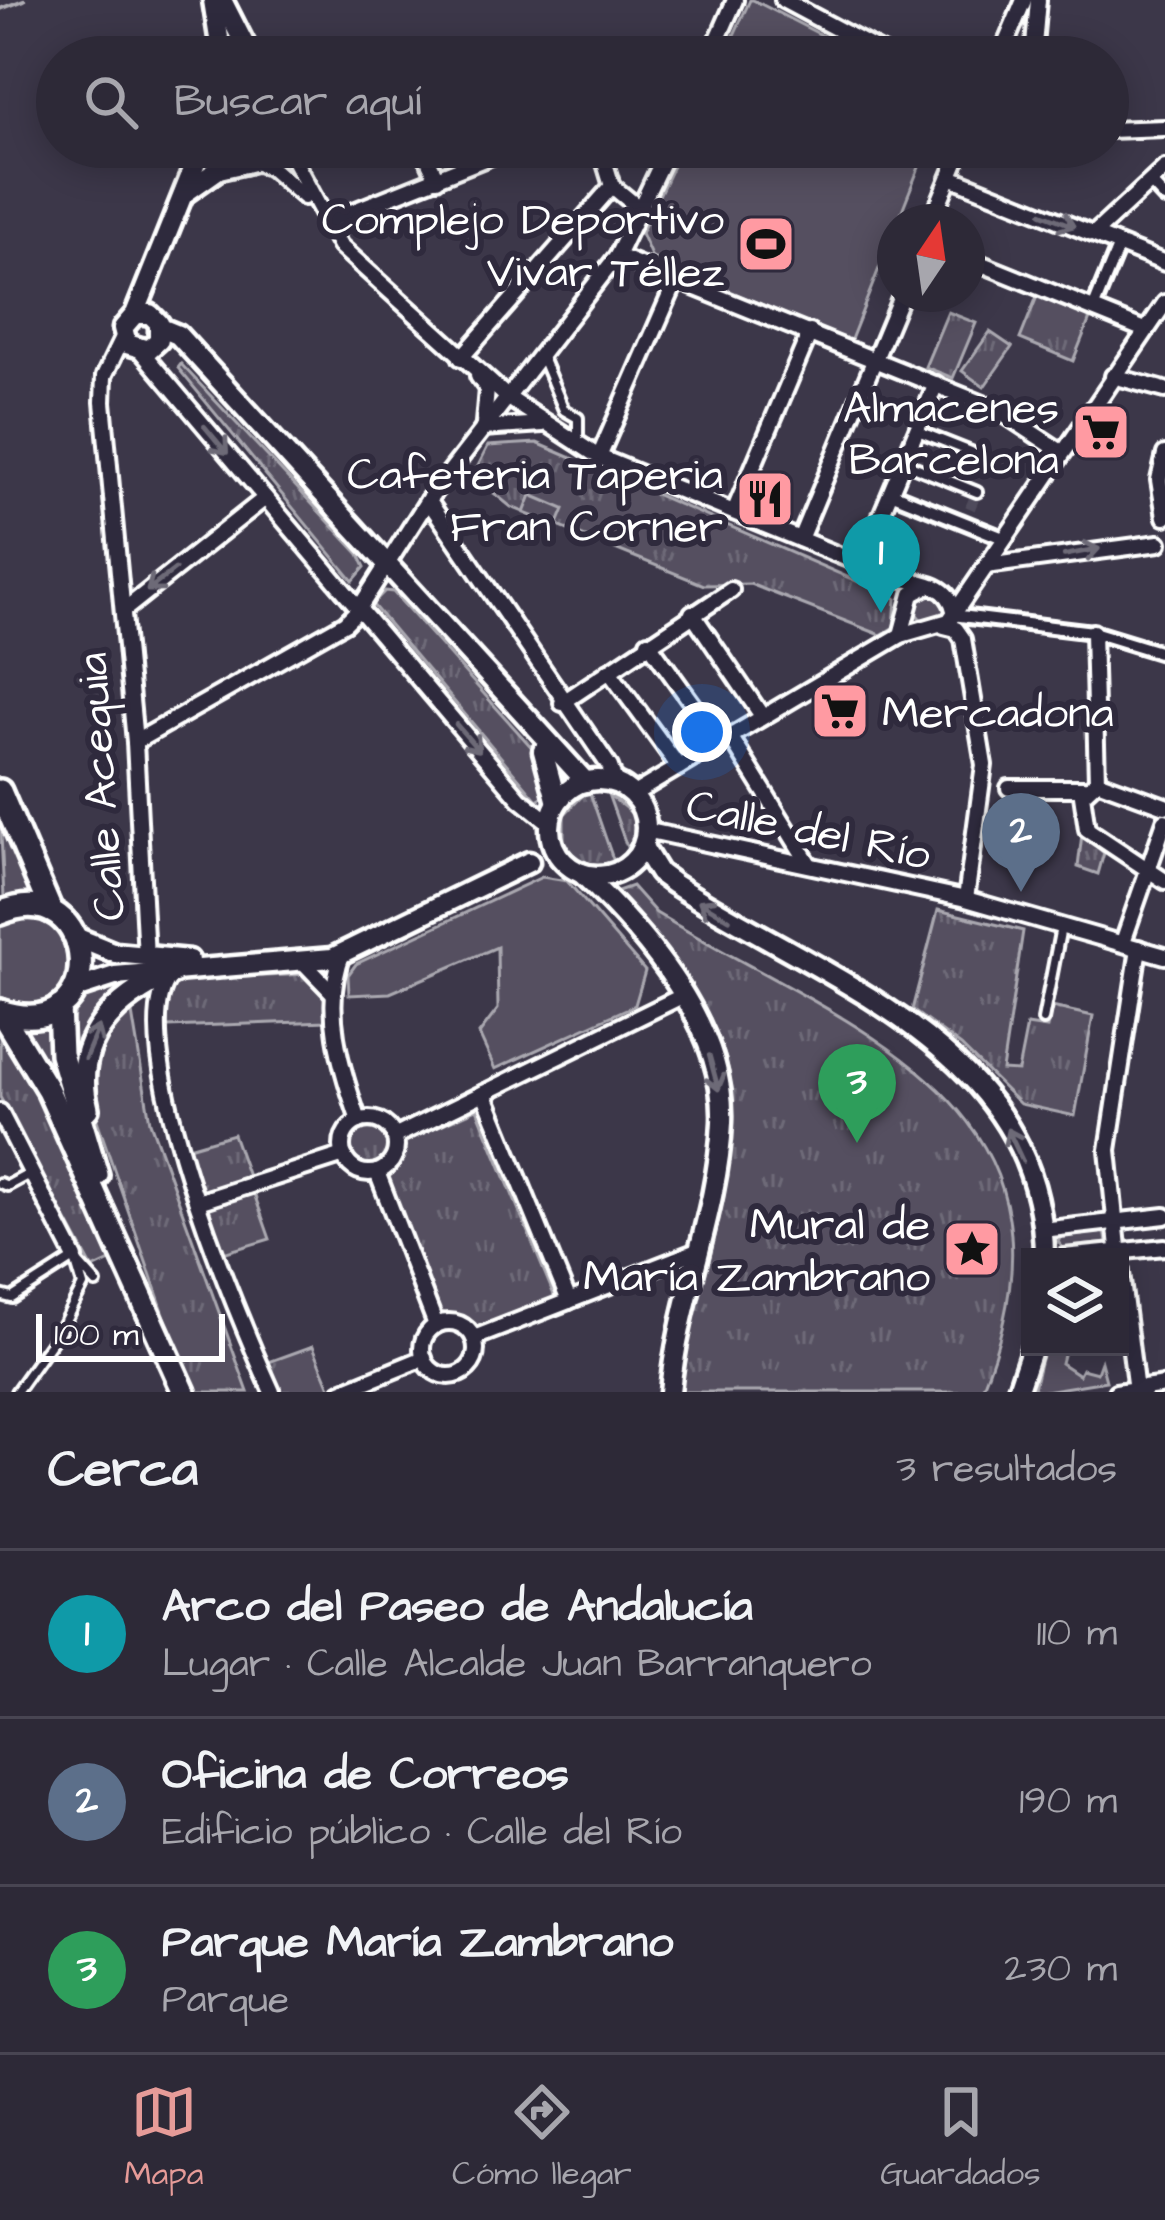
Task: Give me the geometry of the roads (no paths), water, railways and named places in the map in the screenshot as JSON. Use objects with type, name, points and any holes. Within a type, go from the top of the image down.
[{"type":"main road","points":[[0,791],[51,911],[78,938],[82,955],[75,989],[59,1007],[20,1017],[0,1011]]},
{"type":"main road","points":[[0,913],[32,906],[51,911]]},
{"type":"main road","points":[[105,1197],[103,1161],[85,1101],[84,1058],[96,1030],[118,1002],[175,971]]},
{"type":"main road","points":[[59,1007],[61,1054],[135,1285]]},
{"type":"main road","points":[[0,1011],[36,1064],[184,1392]]},
{"type":"street","points":[[217,0],[220,36]]},
{"type":"street","points":[[217,0],[238,36]]},
{"type":"street","points":[[719,36],[735,0]]},
{"type":"street","points":[[783,0],[807,5],[856,36]]},
{"type":"street","points":[[1009,36],[1024,0]]},
{"type":"street","points":[[1035,36],[1038,0]]},
{"type":"street","points":[[1129,129],[1165,128]]},
{"type":"street","points":[[1094,234],[1165,167]]},
{"type":"street","points":[[193,168],[149,272],[143,334],[265,498],[551,832],[560,859],[581,873],[684,995],[718,1076],[722,1118],[670,1392]]},
{"type":"street","points":[[182,196],[224,168]]},
{"type":"street","points":[[260,168],[292,184],[396,302],[507,397],[578,446],[892,577],[935,586],[953,600],[950,617],[964,639],[984,765],[966,898]]},
{"type":"street","points":[[296,168],[320,217]]},
{"type":"street","points":[[432,168],[437,179]]},
{"type":"street","points":[[320,217],[463,168]]},
{"type":"street","points":[[606,168],[612,186],[640,209]]},
{"type":"street","points":[[135,742],[346,623],[358,610],[428,500],[617,256],[659,168]]},
{"type":"street","points":[[939,204],[954,168]]},
{"type":"street","points":[[950,177],[1165,263]]},
{"type":"street","points":[[1150,182],[1165,198]]},
{"type":"street","points":[[466,363],[612,186]]},
{"type":"street","points":[[1093,309],[1119,245]]},
{"type":"street","points":[[617,256],[998,410],[1060,452]]},
{"type":"street","points":[[985,265],[1145,330]]},
{"type":"street","points":[[599,457],[676,280]]},
{"type":"street","points":[[950,617],[1165,303]]},
{"type":"street","points":[[800,539],[895,312]]},
{"type":"street","points":[[734,512],[810,332]]},
{"type":"street","points":[[143,334],[207,370],[586,782],[624,789],[679,767],[901,635],[950,617],[1093,632],[1165,654]]},
{"type":"street","name":"Calle Acequia","points":[[143,334],[109,366],[103,402],[135,742],[146,958]]},
{"type":"street","points":[[466,363],[487,389],[483,428]]},
{"type":"street","points":[[1113,376],[1165,390]]},
{"type":"street","points":[[861,563],[935,384]]},
{"type":"street","points":[[483,428],[548,424]]},
{"type":"street","points":[[1165,454],[1160,480],[1165,517]]},
{"type":"street","points":[[892,493],[1004,538]]},
{"type":"street","name":"Calle Acequia","points":[[123,610],[265,498]]},
{"type":"street","points":[[428,500],[624,789],[659,873],[952,1054],[982,1087],[1018,1148],[1043,1248]]},
{"type":"street","points":[[901,635],[920,587],[981,570],[1163,542]]},
{"type":"street","points":[[892,577],[922,629]]},
{"type":"street","points":[[562,703],[731,590]]},
{"type":"street","points":[[692,614],[762,716]]},
{"type":"street","points":[[1093,632],[1091,785],[1082,820],[1087,829],[1165,881]]},
{"type":"street","points":[[648,642],[725,739],[809,864]]},
{"type":"street","points":[[609,671],[679,767]]},
{"type":"street","points":[[529,862],[551,832],[557,803],[552,768],[531,725]]},
{"type":"street","points":[[557,803],[586,782]]},
{"type":"street","points":[[1009,788],[1091,785],[1165,806]]},
{"type":"street","points":[[1123,942],[1165,821]]},
{"type":"street","points":[[581,873],[608,875],[623,869],[644,838]]},
{"type":"street","name":"Calle del Río","points":[[644,838],[809,864],[966,898],[1165,956]]},
{"type":"street","points":[[75,989],[115,976],[296,963],[343,952],[529,862],[560,859]]},
{"type":"street","points":[[78,938],[146,958],[296,963],[332,992]]},
{"type":"street","points":[[1118,1248],[1108,1150],[1139,948]]},
{"type":"street","points":[[343,952],[332,992],[340,1058],[359,1121]]},
{"type":"street","points":[[175,971],[160,990],[154,1018],[170,1115],[238,1317],[272,1392]]},
{"type":"street","points":[[394,1137],[684,995]]},
{"type":"street","points":[[118,1002],[141,1007],[154,1018]]},
{"type":"street","points":[[484,1093],[569,1301]]},
{"type":"street","points":[[0,1112],[75,1258]]},
{"type":"street","points":[[359,1121],[380,1121],[394,1137],[393,1158],[377,1172],[357,1170],[344,1155],[344,1135],[359,1121]]},
{"type":"street","points":[[198,1202],[344,1155]]},
{"type":"street","points":[[377,1172],[436,1325]]},
{"type":"street","points":[[1042,1230],[1165,1216]]},
{"type":"street","points":[[1129,1256],[1165,1247]]},
{"type":"street","points":[[474,1338],[697,1251]]},
{"type":"street","points":[[458,1323],[474,1338],[475,1359],[460,1374],[439,1374],[424,1358],[424,1339],[436,1325],[458,1323]]},
{"type":"street","points":[[1129,1336],[1135,1383],[1143,1390]]},
{"type":"street","points":[[1020,1390],[1030,1356]]},
{"type":"street","points":[[341,1392],[424,1358]]},
{"type":"street","points":[[460,1374],[468,1389]]},
{"type":"street","points":[[1116,1392],[1165,1385]]},
{"type":"lane","points":[[540,354],[564,410],[580,422],[578,446]]},
{"type":"lane","points":[[916,430],[971,452]]},
{"type":"lane","points":[[903,463],[976,491]]},
{"type":"lane","points":[[1043,1020],[1061,925]]},
{"type":"lane","points":[[0,1183],[7,1186],[32,1172]]},
{"type":"lane","points":[[75,1258],[96,1283]]},
{"type":"lane","points":[[0,1295],[12,1298],[75,1258]]},
{"type":"lane","points":[[16,1392],[60,1330],[83,1286],[75,1258]]},
{"type":"waterway","points":[[0,9],[24,0]]},
{"type":"tunnel","points":[[964,522],[977,492]]},
{"type":"place","name":"Complejo Deportivo Vivar Téllez","points":[[766,244]]},
{"type":"place","name":"Almacenes Barcelona","points":[[1101,432]]},
{"type":"place","name":"Cafeteria Taperia Fran Corner","points":[[765,499]]},
{"type":"place","name":"Arco del Paseo de Andalucía","points":[[881,613]]},
{"type":"place","name":"Mercadona","points":[[840,711]]},
{"type":"place","name":"Oficina de Correos","points":[[1021,892]]},
{"type":"place","name":"Parque María Zambrano","points":[[857,1143]]},
{"type":"place","name":"Mural de María Zambrano","points":[[972,1249]]}]
